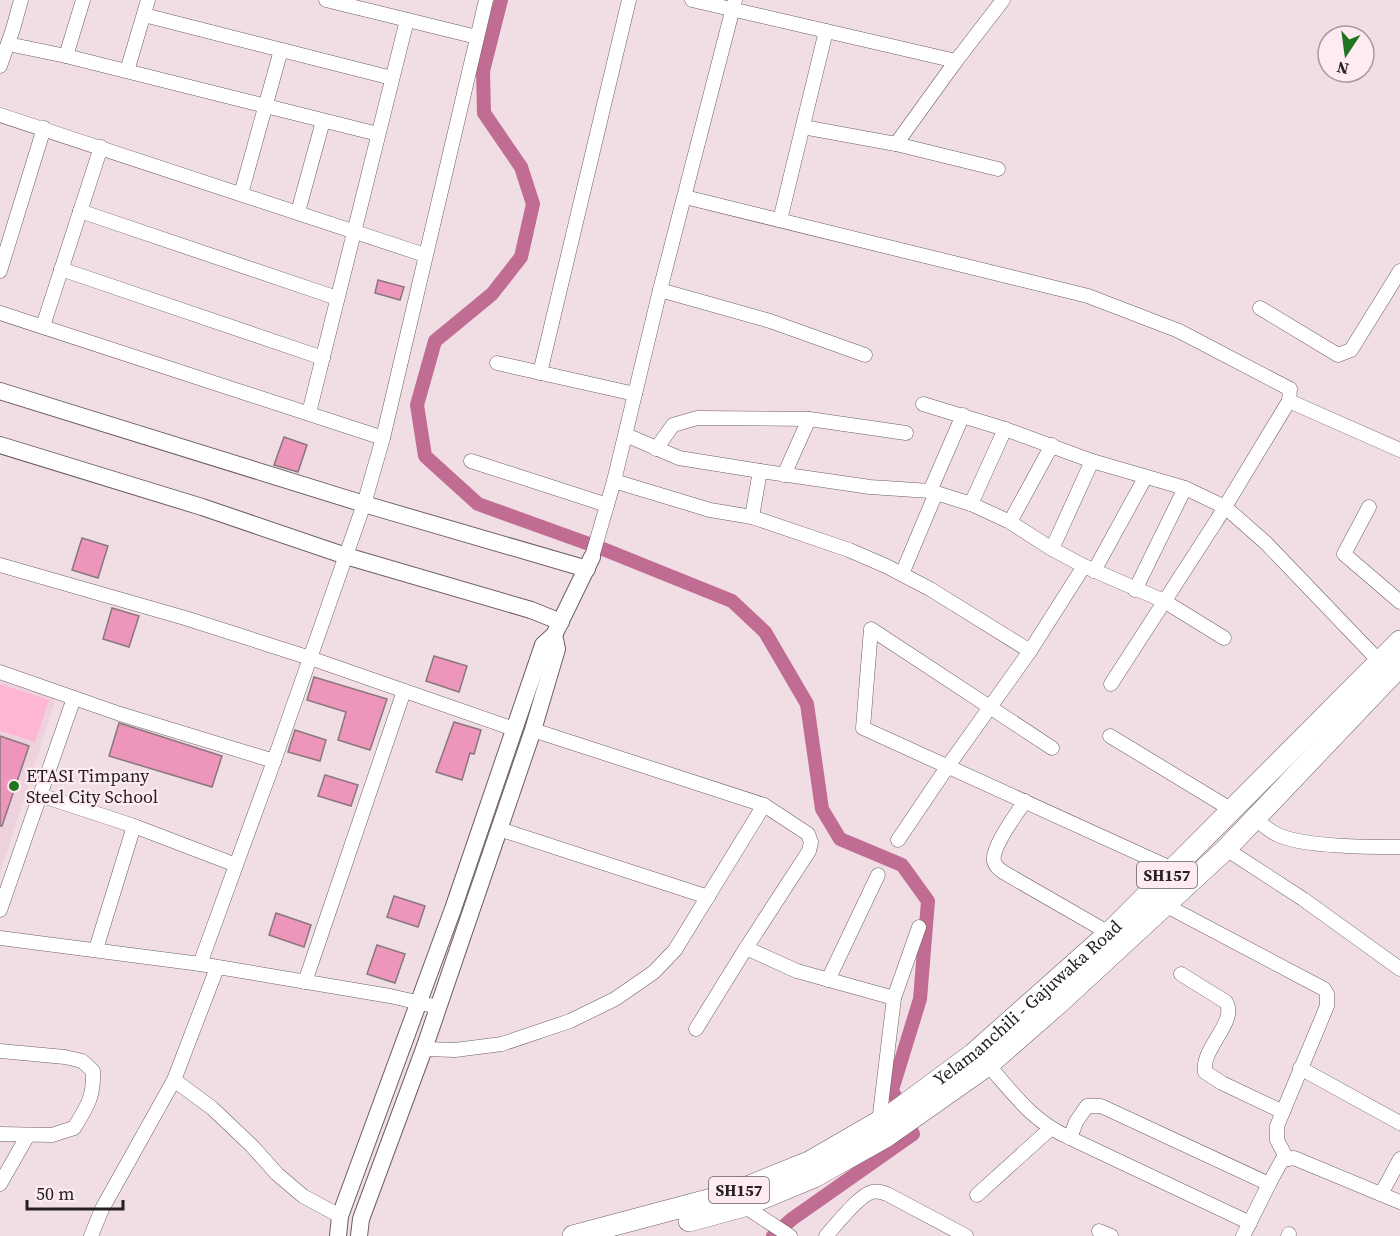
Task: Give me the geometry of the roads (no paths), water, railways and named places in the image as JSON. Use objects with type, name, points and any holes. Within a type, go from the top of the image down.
[{"type":"main road","name":"Yelamanchili - Gajuwaka Road","points":[[630,1236],[814,1177],[886,1124],[924,1101],[962,1073],[988,1065],[1058,1004],[1226,849],[1390,664],[1400,641]]},
{"type":"main road","name":"Yelamanchili - Gajuwaka Road","points":[[962,1073],[973,1054],[1109,933],[1232,810],[1390,664]]},
{"type":"main road","name":"Yelamanchili - Gajuwaka Road","points":[[573,1236],[736,1201]]},
{"type":"street","points":[[0,66],[8,44],[7,27],[21,0]]},
{"type":"street","points":[[66,56],[83,0]]},
{"type":"street","points":[[127,71],[148,0]]},
{"type":"street","points":[[326,0],[477,36]]},
{"type":"street","points":[[200,964],[364,504],[383,438],[486,0]]},
{"type":"street","points":[[540,372],[629,0]]},
{"type":"street","points":[[692,0],[734,5],[826,31],[956,61]]},
{"type":"street","points":[[896,144],[956,61],[1004,0]]},
{"type":"street","points":[[338,1236],[340,1216],[418,1002],[543,645],[557,628],[590,563],[598,540],[734,5]]},
{"type":"street","points":[[144,15],[392,78]]},
{"type":"street","points":[[309,413],[407,20]]},
{"type":"street","points":[[780,220],[826,31]]},
{"type":"street","points":[[8,44],[127,71],[378,135]]},
{"type":"street","points":[[242,194],[281,50]]},
{"type":"street","points":[[0,115],[425,255]]},
{"type":"street","points":[[298,212],[323,120]]},
{"type":"street","points":[[802,127],[896,144],[998,170]]},
{"type":"street","points":[[0,271],[44,128]]},
{"type":"street","points":[[43,326],[100,147]]},
{"type":"street","points":[[685,197],[1088,296],[1179,331],[1285,385],[1291,392],[1288,401],[1225,507],[1112,684]]},
{"type":"street","points":[[80,211],[337,298]]},
{"type":"street","points":[[61,269],[323,358]]},
{"type":"street","points":[[1260,308],[1338,355],[1351,350],[1400,271]]},
{"type":"street","points":[[660,290],[770,321],[865,355]]},
{"type":"street","points":[[0,313],[383,438]]},
{"type":"street","points":[[497,363],[635,394]]},
{"type":"street","points":[[0,391],[364,504],[590,563]]},
{"type":"street","points":[[1288,401],[1400,450]]},
{"type":"street","points":[[923,404],[1005,429],[1145,478],[1185,488],[1225,507],[1266,543],[1390,664]]},
{"type":"street","points":[[902,574],[963,415]]},
{"type":"street","points":[[656,449],[673,424],[690,420],[809,419],[906,434]]},
{"type":"street","points":[[784,475],[809,419]]},
{"type":"street","points":[[971,504],[1005,429]]},
{"type":"street","points":[[626,435],[679,458],[870,487],[933,492],[971,504],[1010,522],[1052,549],[1089,568],[1164,601],[1224,638]]},
{"type":"street","points":[[0,445],[202,507],[346,556],[531,610],[557,628]]},
{"type":"street","points":[[1010,522],[1052,445]]},
{"type":"street","points":[[471,461],[608,505]]},
{"type":"street","points":[[1052,549],[1092,461]]},
{"type":"street","points":[[752,517],[760,471]]},
{"type":"street","points":[[898,840],[1089,568],[1145,478]]},
{"type":"street","points":[[614,481],[710,510],[752,517],[849,550],[930,588],[1030,651]]},
{"type":"street","points":[[1135,590],[1185,488]]},
{"type":"street","points":[[1369,507],[1344,554],[1400,602]]},
{"type":"street","points":[[0,565],[185,618],[310,658],[514,729]]},
{"type":"street","points":[[359,1236],[362,1219],[424,1049],[533,730],[557,649],[557,628]]},
{"type":"street","points":[[1052,748],[871,629],[863,728],[1173,869]]},
{"type":"street","points":[[0,672],[74,698],[274,761]]},
{"type":"street","points":[[305,982],[404,691]]},
{"type":"street","points":[[0,910],[3,888],[40,795],[74,698]]},
{"type":"street","points":[[533,730],[764,805],[808,834],[811,842],[809,851],[696,1029]]},
{"type":"street","points":[[1110,736],[1232,810]]},
{"type":"street","points":[[40,795],[134,826],[236,865]]},
{"type":"street","points":[[1025,801],[995,849],[994,861],[997,866],[1003,872],[1109,933]]},
{"type":"street","points":[[424,1049],[455,1050],[502,1044],[570,1021],[615,999],[654,972],[675,950],[764,805]]},
{"type":"street","points":[[1255,818],[1278,835],[1296,840],[1366,847],[1400,847]]},
{"type":"street","points":[[96,949],[134,826]]},
{"type":"street","points":[[499,829],[708,897]]},
{"type":"street","points":[[1226,849],[1304,899],[1400,969]]},
{"type":"street","points":[[828,980],[878,875]]},
{"type":"street","points":[[1165,905],[1324,990],[1327,994],[1327,1006],[1275,1134],[1287,1159]]},
{"type":"street","points":[[886,1124],[894,998],[920,927]]},
{"type":"street","points":[[0,938],[200,964],[438,1007]]},
{"type":"street","points":[[746,948],[797,971],[894,998]]},
{"type":"street","points":[[91,1236],[102,1209],[174,1080],[217,968]]},
{"type":"street","points":[[1181,974],[1229,1006],[1228,1018],[1206,1056],[1205,1072],[1221,1083],[1283,1112]]},
{"type":"street","points":[[0,1051],[65,1057],[82,1061],[93,1071],[94,1087],[89,1104],[74,1128],[52,1135],[0,1134]]},
{"type":"street","points":[[988,1065],[1028,1110],[1050,1129],[1250,1222]]},
{"type":"street","points":[[1300,1068],[1400,1122]]},
{"type":"street","points":[[174,1080],[212,1108],[252,1146],[277,1174],[303,1196],[340,1216]]},
{"type":"street","points":[[1070,1138],[1076,1122],[1087,1106],[1101,1106],[1269,1184]]},
{"type":"street","points":[[976,1195],[1050,1129]]},
{"type":"street","points":[[0,1184],[28,1135]]},
{"type":"street","points":[[1244,1236],[1282,1160],[1294,1158],[1304,1161],[1400,1202]]},
{"type":"street","points":[[1381,1194],[1400,1159]]},
{"type":"street","points":[[826,1236],[862,1198],[871,1192],[879,1192],[887,1194],[966,1236]]},
{"type":"street","points":[[736,1201],[788,1235]]},
{"type":"waterway","points":[[501,0],[483,71],[484,113],[521,167],[533,204],[521,257],[492,294],[435,341],[417,405],[425,456],[478,504],[603,549],[732,601],[765,632],[807,704],[822,809],[840,839],[902,865],[928,901],[920,999],[892,1090],[913,1134],[792,1219],[773,1236]]},
{"type":"place","name":"ETASI Timpany Steel City School","points":[[14,786]]}]
